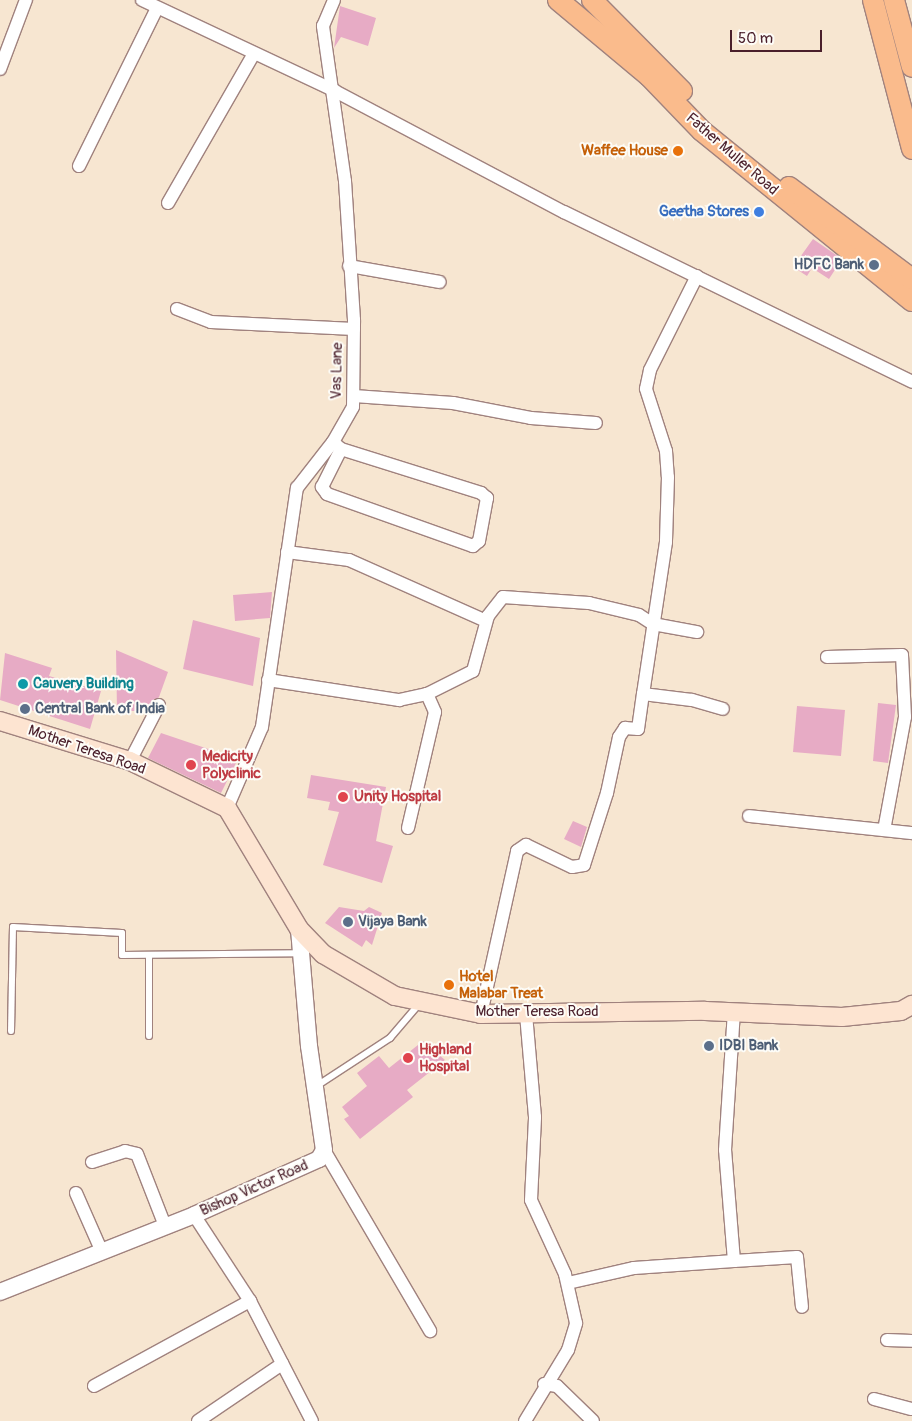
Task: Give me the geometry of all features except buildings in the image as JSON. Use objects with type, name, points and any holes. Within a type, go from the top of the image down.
[{"type":"main road","name":"Father Muller Road","points":[[558,0],[649,76],[702,131],[912,301]]},
{"type":"main road","points":[[592,0],[723,134],[912,279]]},
{"type":"main road","points":[[873,0],[911,139]]},
{"type":"main road","points":[[894,0],[912,67]]},
{"type":"main road","name":"Mother Teresa Road","points":[[0,721],[130,761],[227,808],[265,865],[300,929],[322,954],[348,971],[395,996],[481,1014],[734,1012],[842,1017],[901,1011],[912,1005]]},
{"type":"street","points":[[0,69],[26,0]]},
{"type":"street","points":[[142,0],[253,55],[335,91],[458,158],[912,382]]},
{"type":"street","name":"Vas Lane","points":[[227,808],[262,728],[297,488],[337,445],[354,396],[354,329],[335,91],[323,26],[334,0]]},
{"type":"street","points":[[79,166],[157,8]]},
{"type":"street","points":[[168,203],[253,55]]},
{"type":"street","points":[[348,266],[440,282]]},
{"type":"street","points":[[481,1014],[517,850],[526,845],[572,867],[584,865],[607,793],[619,736],[625,728],[638,729],[666,542],[668,477],[666,451],[646,389],[650,370],[697,276]]},
{"type":"street","points":[[177,309],[211,322],[354,329]]},
{"type":"street","points":[[354,396],[453,403],[530,418],[596,423]]},
{"type":"street","points":[[337,445],[481,492],[487,498],[480,541],[473,546],[327,494],[322,487],[337,445]]},
{"type":"street","points":[[287,552],[350,560],[486,622]]},
{"type":"street","points":[[268,680],[400,700],[427,694],[473,671],[492,606],[503,597],[589,603],[639,615],[653,624],[697,632]]},
{"type":"street","points":[[827,657],[902,655],[909,717],[884,830]]},
{"type":"street","points":[[408,828],[436,712],[427,694]]},
{"type":"street","points":[[643,694],[692,700],[723,709]]},
{"type":"street","points":[[130,761],[159,705]]},
{"type":"street","points":[[749,816],[912,833]]},
{"type":"street","name":"Bishop Victor Road","points":[[0,1292],[194,1215],[301,1169],[319,1159],[324,1150],[299,953],[300,929]]},
{"type":"street","points":[[734,1012],[725,1150],[734,1262]]},
{"type":"street","points":[[525,1421],[544,1384],[575,1334],[568,1283],[531,1200],[535,1117],[526,1014]]},
{"type":"street","points":[[324,1150],[430,1331]]},
{"type":"street","points":[[92,1162],[125,1151],[137,1154],[165,1226]]},
{"type":"street","points":[[76,1193],[102,1252]]},
{"type":"street","points":[[194,1215],[250,1301],[312,1421]]},
{"type":"street","points":[[568,1283],[634,1268],[798,1258],[802,1307]]},
{"type":"street","points":[[94,1386],[250,1301]]},
{"type":"street","points":[[887,1340],[912,1341]]},
{"type":"street","points":[[198,1421],[282,1364]]},
{"type":"street","points":[[544,1384],[557,1386],[593,1421]]},
{"type":"street","points":[[874,1399],[912,1409]]},
{"type":"lane","points":[[12,1031],[13,927],[122,933],[122,955],[299,953]]},
{"type":"lane","points":[[149,956],[149,1036]]},
{"type":"lane","points":[[315,1087],[390,1038],[421,1002]]},
{"type":"place","name":"Waffee House","points":[[678,151]]},
{"type":"place","name":"Geetha Stores","points":[[759,212]]},
{"type":"place","name":"HDFC Bank","points":[[874,265]]},
{"type":"place","name":"Cauvery Building","points":[[23,684]]},
{"type":"place","name":"Central Bank of India","points":[[25,709]]},
{"type":"place","name":"Medicity Polyclinic","points":[[191,765]]},
{"type":"place","name":"Unity Hospital","points":[[343,797]]},
{"type":"place","name":"Vijaya Bank","points":[[348,922]]},
{"type":"place","name":"Hotel Malabar Treat","points":[[449,985]]},
{"type":"place","name":"IDBI Bank","points":[[709,1046]]},
{"type":"place","name":"Highland Hospital","points":[[408,1058]]}]
